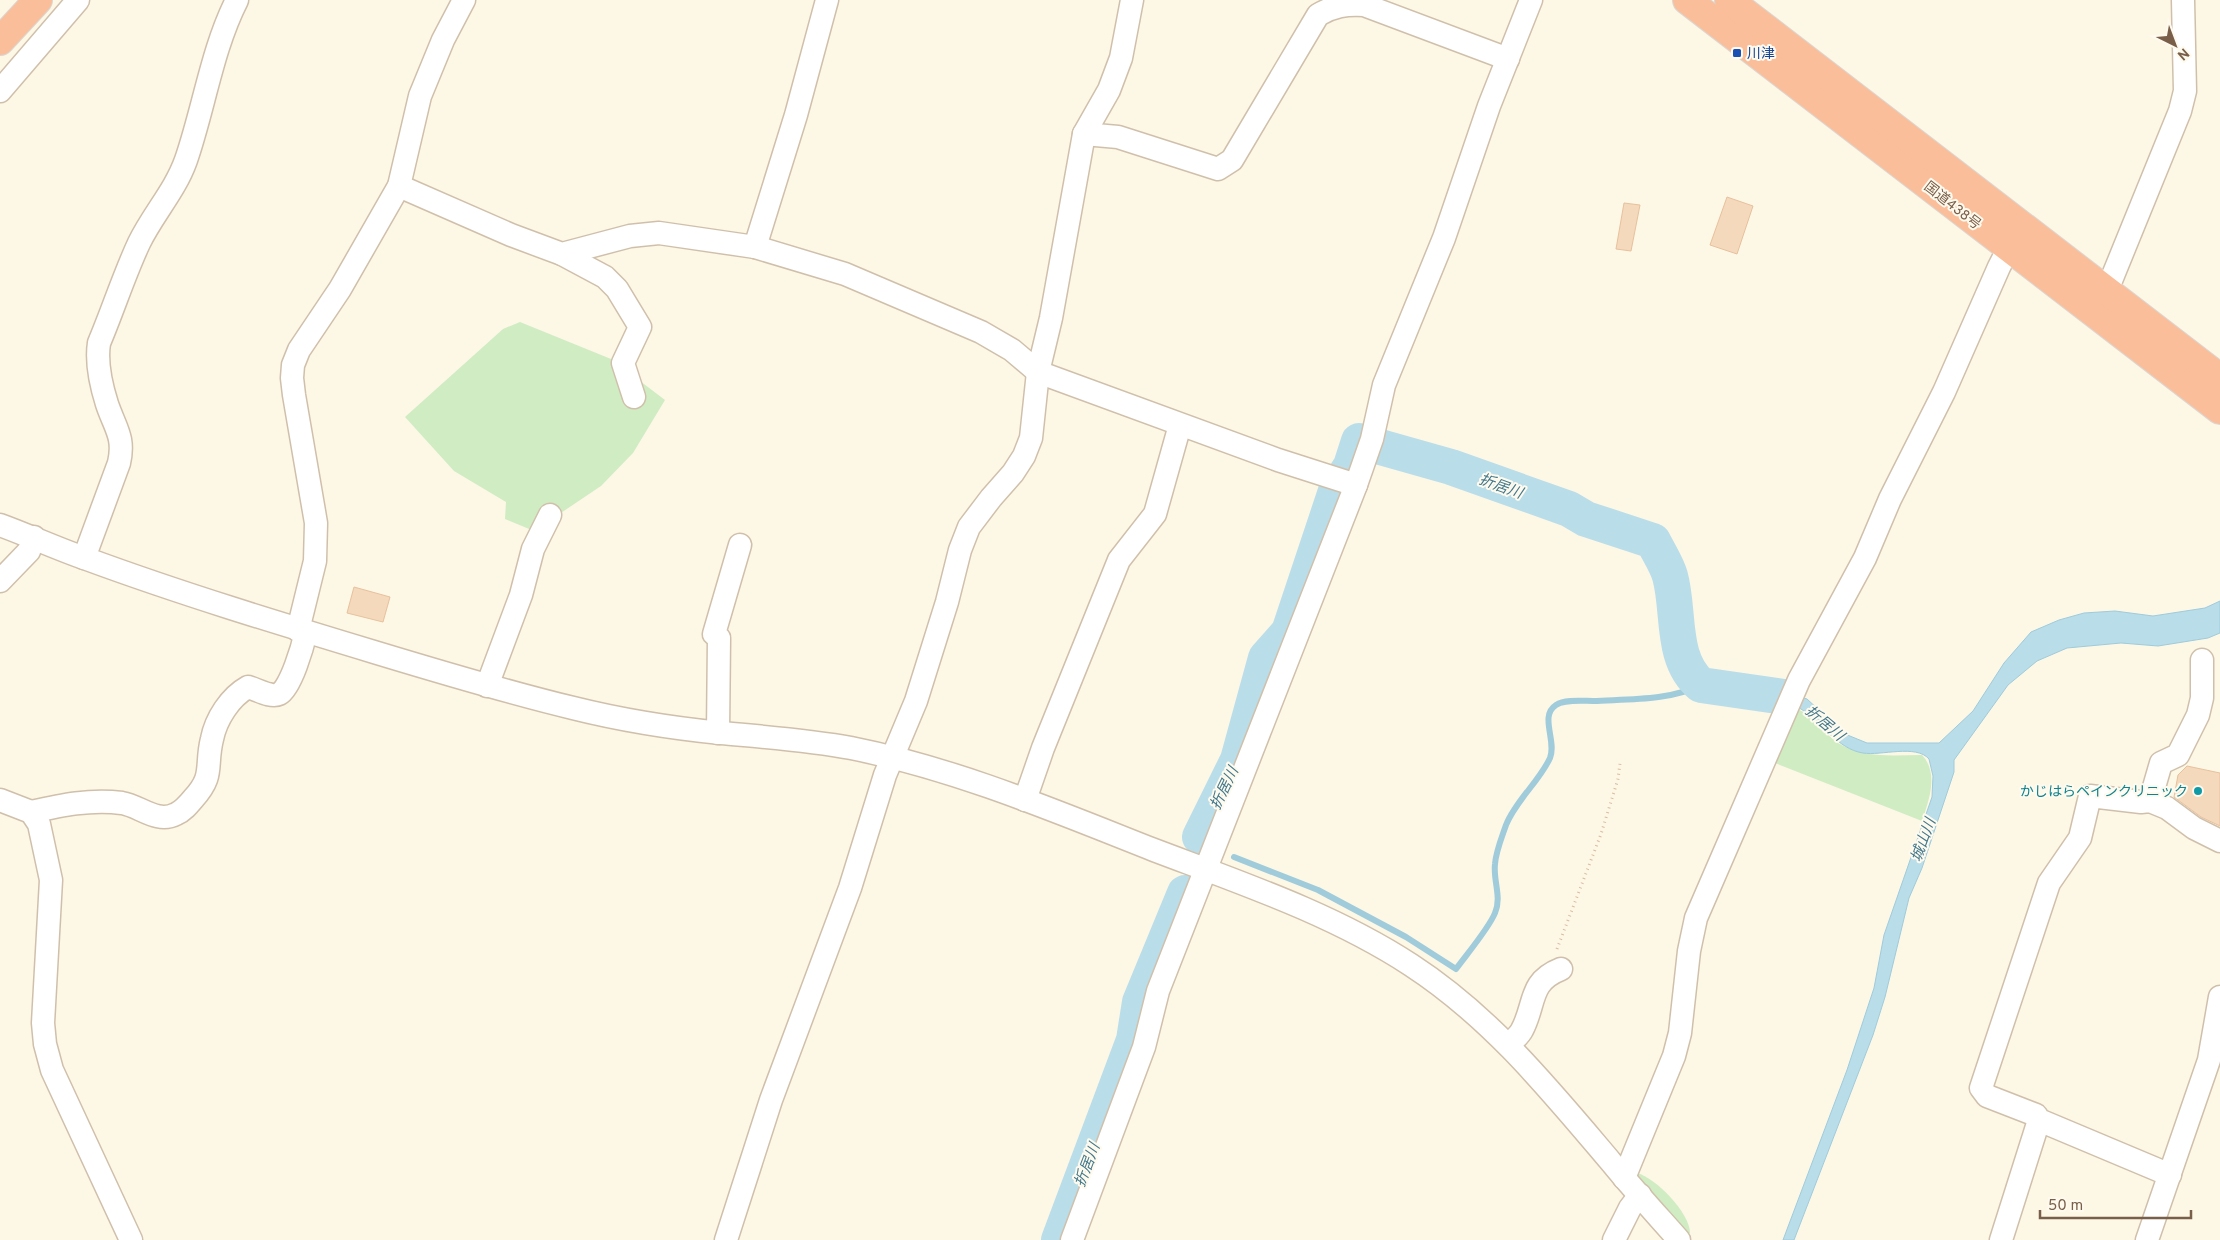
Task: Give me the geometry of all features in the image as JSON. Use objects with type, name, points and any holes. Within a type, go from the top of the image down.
[{"type":"highway","points":[[0,41],[38,0]]},
{"type":"highway","name":"国道438号","points":[[1686,0],[2015,236],[2107,290],[2220,378]]},
{"type":"highway","name":"国道438号","points":[[1729,0],[2015,236],[2096,316],[2220,410]]},
{"type":"street","points":[[0,90],[78,0]]},
{"type":"street","points":[[84,558],[122,450],[120,433],[107,404],[97,357],[99,343],[139,243],[152,219],[176,184],[186,160],[223,34],[237,0]]},
{"type":"street","points":[[0,800],[31,812],[73,802],[124,804],[158,817],[168,817],[183,809],[203,787],[209,775],[212,738],[230,701],[248,687],[272,695],[279,694],[284,690],[302,631],[315,561],[316,523],[294,395],[293,365],[299,350],[340,289],[399,186],[420,96],[443,40],[464,0]]},
{"type":"street","points":[[755,247],[796,115],[827,0]]},
{"type":"street","points":[[726,1240],[771,1100],[850,888],[885,774],[916,701],[947,602],[960,550],[969,527],[990,498],[1013,473],[1024,456],[1030,438],[1038,372],[1051,318],[1084,134],[1109,90],[1121,58],[1132,0]]},
{"type":"street","points":[[1072,1240],[1144,1047],[1158,991],[1197,895],[1346,482],[1370,444],[1384,385],[1444,238],[1489,106],[1531,0]]},
{"type":"street","points":[[2096,316],[2180,111],[2185,91],[2183,0]]},
{"type":"street","points":[[1084,134],[1118,137],[1218,169],[1232,160],[1318,15],[1329,8],[1346,4],[1362,2],[1508,59]]},
{"type":"street","points":[[399,186],[511,235],[562,254],[605,277],[617,289],[640,327],[623,363],[634,397]]},
{"type":"street","points":[[562,254],[630,236],[659,233],[755,247],[845,274],[981,332],[1012,350],[1038,372],[1180,425],[1346,482]]},
{"type":"street","points":[[1624,1178],[1674,1056],[1680,1033],[1689,951],[1696,918],[1791,699],[1813,652],[1865,558],[1890,499],[1944,392],[2015,236]]},
{"type":"street","points":[[1025,800],[1043,748],[1119,560],[1155,514],[1180,425]]},
{"type":"street","points":[[486,686],[521,595],[533,549],[550,515]]},
{"type":"street","points":[[0,525],[84,558],[302,631],[486,686],[634,722],[718,733],[781,738],[847,747],[892,757],[1025,800],[1205,869],[1322,917],[1370,941],[1411,965],[1481,1018],[1509,1045],[1548,1088],[1679,1240]]},
{"type":"street","points":[[0,581],[29,551],[34,537]]},
{"type":"street","points":[[718,733],[720,638],[714,634],[740,545]]},
{"type":"street","points":[[2150,801],[2161,763],[2178,755],[2198,716],[2202,698],[2202,660]]},
{"type":"street","points":[[2170,1175],[2039,1120],[2036,1116],[1987,1096],[1981,1088],[2049,883],[2080,838],[2090,796],[2141,802],[2150,801],[2167,808],[2194,828],[2220,841]]},
{"type":"street","points":[[31,812],[39,824],[51,880],[43,1023],[45,1044],[52,1070],[131,1240]]},
{"type":"street","points":[[1509,1045],[1522,1030],[1539,984],[1554,972]]},
{"type":"street","points":[[2147,1240],[2209,1060],[2220,997]]},
{"type":"street","points":[[2001,1240],[2039,1120]]},
{"type":"street","points":[[1614,1240],[1630,1208],[1640,1195]]},
{"type":"path","points":[[1554,972],[1601,834],[1618,779],[1620,763]]},
{"type":"green space","points":[[520,322],[611,359],[665,400],[633,453],[601,486],[534,531],[505,519],[506,502],[454,471],[405,417],[503,329]]},
{"type":"green space","points":[[1793,708],[1812,718],[1838,743],[1858,752],[1879,755],[1922,755],[1930,770],[1931,787],[1922,821],[1770,761]]},
{"type":"green space","points":[[1637,1173],[1645,1176],[1671,1197],[1689,1225],[1690,1233],[1688,1234]]},
{"type":"water","name":"城山川","points":[[2220,601],[2220,633],[2208,638],[2158,646],[2121,643],[2067,648],[2037,661],[2008,685],[1954,760],[1954,772],[1922,868],[1909,898],[1885,997],[1873,1035],[1794,1240],[1783,1240],[1847,1070],[1874,988],[1884,935],[1932,797],[1933,776],[1929,759],[1923,755],[1907,751],[1870,754],[1854,750],[1837,741],[1809,714],[1801,709],[1779,702],[1734,693],[1739,685],[1784,692],[1807,699],[1845,734],[1867,743],[1939,743],[1973,711],[2004,663],[2031,632],[2059,620],[2084,613],[2115,611],[2153,616],[2205,608]]},
{"type":"building","points":[[1727,197],[1753,206],[1737,254],[1710,245]]},
{"type":"building","points":[[1624,203],[1640,205],[1631,251],[1616,249]]},
{"type":"building","points":[[354,587],[390,597],[383,622],[347,613]]},
{"type":"building","name":"かじはらペインクリニック","points":[[2187,766],[2220,773],[2220,826],[2201,817],[2174,797],[2178,775]]},
{"type":"waterway","name":"折居川","points":[[1200,837],[1238,760],[1266,658],[1289,632],[1337,488],[1351,466],[1359,441],[1451,467],[1569,509],[1586,519],[1653,541],[1670,576],[1680,649],[1684,662],[1691,674],[1701,685],[1784,697]]},
{"type":"waterway","points":[[1234,857],[1318,890],[1406,937],[1456,969],[1483,933],[1495,913],[1498,901],[1495,870],[1498,849],[1510,816],[1550,758],[1552,744],[1548,722],[1551,710],[1556,705],[1564,702],[1662,697],[1701,685]]},
{"type":"waterway","name":"折居川","points":[[1059,1240],[1134,1040],[1140,1002],[1185,893]]},
{"type":"place","name":"川津","points":[[1737,53]]},
{"type":"place","name":"かじはらペインクリニック","points":[[2198,791]]}]
